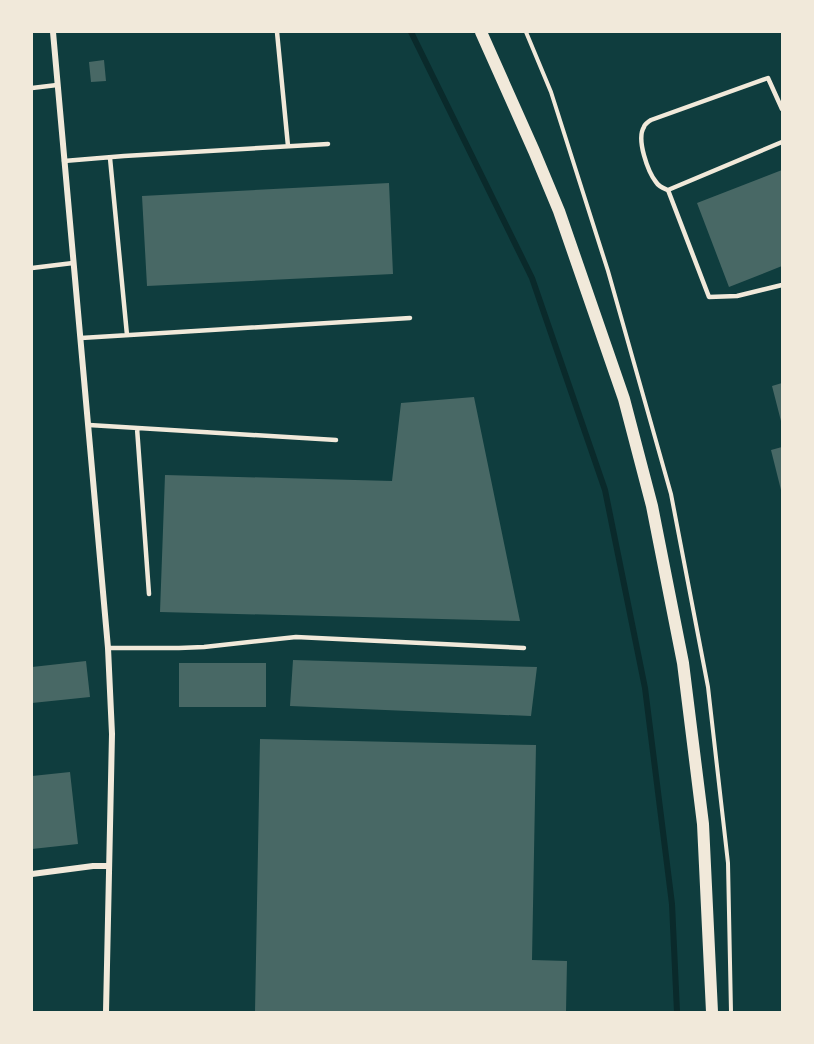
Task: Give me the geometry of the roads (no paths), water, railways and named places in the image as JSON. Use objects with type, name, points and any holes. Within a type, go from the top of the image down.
[{"type":"main road","points":[[481,32],[560,211],[624,399],[652,506],[683,663],[703,824],[712,1012]]},
{"type":"street","points":[[53,32],[108,648],[112,734],[106,1012]]},
{"type":"street","points":[[32,874],[109,866]]},
{"type":"lane","points":[[277,32],[288,146]]},
{"type":"lane","points":[[783,109],[768,78],[651,120],[644,126],[641,136],[642,150],[654,180],[659,186],[668,190],[709,297],[737,296],[783,285]]},
{"type":"lane","points":[[32,88],[57,85]]},
{"type":"lane","points":[[668,190],[783,142]]},
{"type":"lane","points":[[64,161],[328,144]]},
{"type":"lane","points":[[110,158],[127,335]]},
{"type":"lane","points":[[32,268],[73,263]]},
{"type":"lane","points":[[81,338],[410,318]]},
{"type":"lane","points":[[89,425],[336,440]]},
{"type":"lane","points":[[137,428],[149,594]]},
{"type":"lane","points":[[108,648],[204,647],[296,637],[524,648]]},
{"type":"waterway","points":[[411,32],[532,278],[605,490],[645,688],[672,904],[677,1012]]}]
